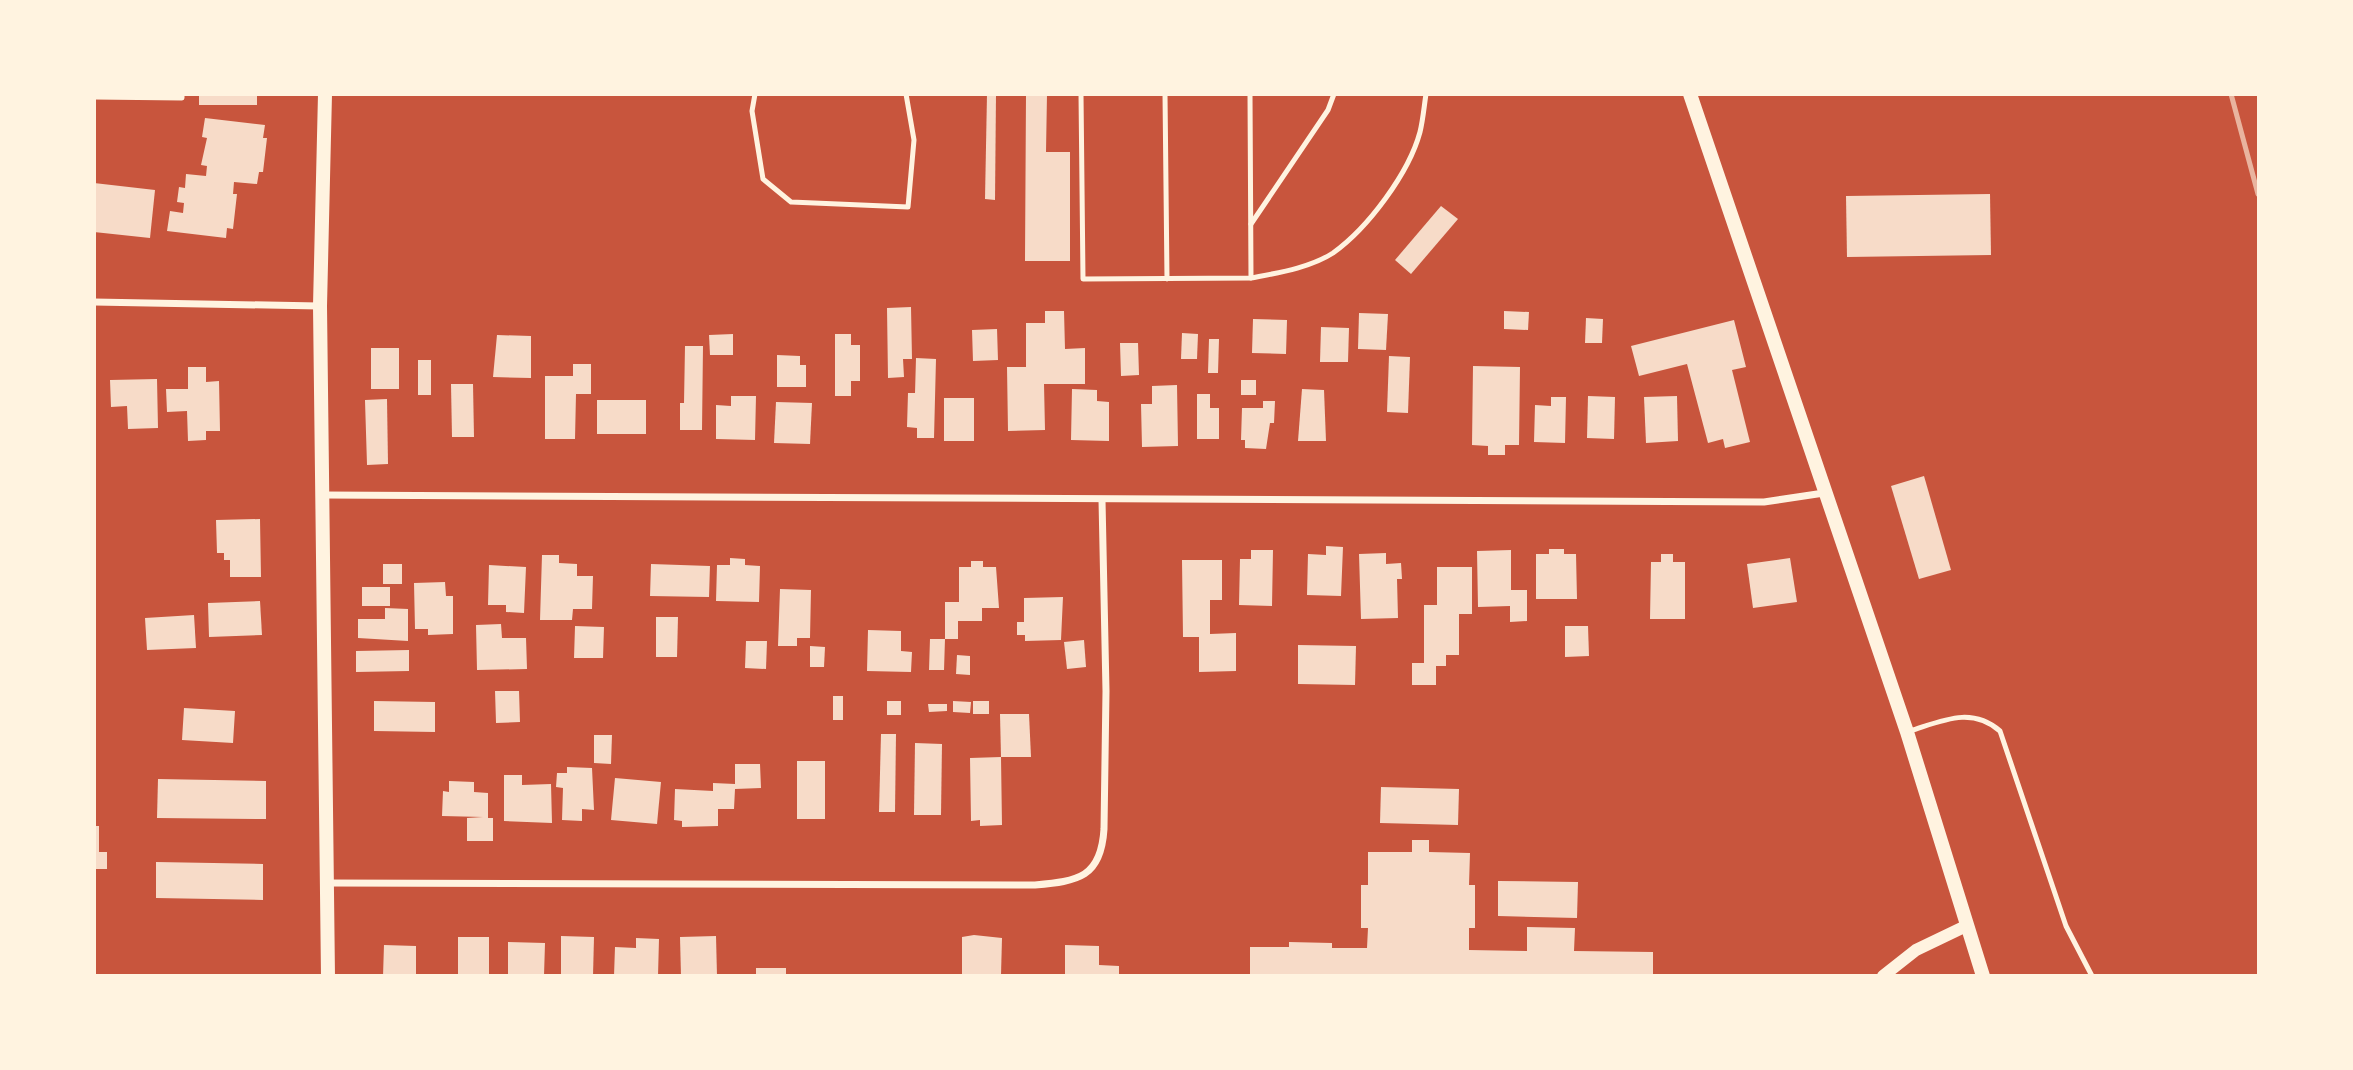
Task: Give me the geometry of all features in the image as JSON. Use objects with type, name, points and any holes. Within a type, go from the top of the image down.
[{"type":"main road","points":[[325,94],[320,306],[328,975]]},
{"type":"main road","points":[[1690,94],[1907,732],[1983,975]]},
{"type":"street","points":[[94,302],[320,306]]},
{"type":"street","points":[[324,495],[1764,502],[1824,494]]},
{"type":"street","points":[[327,883],[1035,885],[1067,882],[1083,877],[1092,869],[1103,848],[1104,829],[1106,691],[1102,500]]},
{"type":"street","points":[[1882,975],[1916,950],[1966,926]]},
{"type":"lane","points":[[94,97],[182,98],[182,94]]},
{"type":"lane","points":[[755,94],[752,111],[763,179],[791,202],[908,207],[914,139],[906,94]]},
{"type":"lane","points":[[1081,94],[1083,279],[1251,278],[1292,270],[1331,254],[1375,213],[1400,175],[1420,134],[1426,94]]},
{"type":"lane","points":[[1165,94],[1167,279]]},
{"type":"lane","points":[[1250,94],[1251,278]]},
{"type":"lane","points":[[1251,225],[1323,119],[1334,94]]},
{"type":"lane","points":[[1907,732],[1959,715],[1990,722],[2000,731],[2066,926],[2092,975]]},
{"type":"building","points":[[199,94],[257,94],[257,105],[199,105]]},
{"type":"building","points":[[987,94],[996,94],[995,200],[985,199]]},
{"type":"building","points":[[1026,94],[1047,94],[1046,152],[1070,152],[1070,261],[1025,261]]},
{"type":"building","points":[[205,118],[265,125],[263,138],[267,138],[263,172],[259,172],[257,184],[234,182],[233,194],[237,194],[233,229],[227,228],[226,238],[167,231],[170,211],[183,213],[184,203],[177,202],[179,187],[185,188],[186,174],[206,176],[207,166],[201,165],[207,138],[202,137]]},
{"type":"building","points":[[94,183],[155,190],[150,238],[94,232]]},
{"type":"building","points":[[1990,194],[1991,255],[1847,257],[1846,196]]},
{"type":"building","points":[[1441,206],[1458,219],[1411,274],[1395,260]]},
{"type":"building","points":[[911,307],[912,359],[903,359],[904,377],[888,378],[887,308]]},
{"type":"building","points":[[1045,311],[1064,311],[1065,349],[1085,348],[1085,384],[1044,384],[1045,430],[1008,431],[1007,367],[1026,367],[1026,323],[1045,323]]},
{"type":"building","points":[[1504,311],[1529,312],[1528,330],[1504,329]]},
{"type":"building","points":[[1359,313],[1388,314],[1386,350],[1358,349]]},
{"type":"building","points":[[1586,318],[1603,319],[1602,343],[1585,343]]},
{"type":"building","points":[[1253,319],[1287,320],[1286,354],[1252,353]]},
{"type":"building","points":[[1734,320],[1746,367],[1732,370],[1750,442],[1725,448],[1723,439],[1708,443],[1687,364],[1639,376],[1631,346]]},
{"type":"building","points":[[1321,327],[1349,328],[1348,362],[1320,362]]},
{"type":"building","points":[[997,329],[998,360],[973,361],[972,330]]},
{"type":"building","points":[[1182,333],[1198,334],[1197,359],[1181,359]]},
{"type":"building","points":[[733,334],[733,355],[710,355],[709,335]]},
{"type":"building","points":[[835,334],[851,334],[851,345],[860,345],[860,381],[851,381],[851,396],[835,396]]},
{"type":"building","points":[[497,335],[531,336],[531,378],[493,377]]},
{"type":"building","points":[[1209,339],[1219,339],[1218,373],[1208,373]]},
{"type":"building","points":[[1120,343],[1138,343],[1139,375],[1121,376]]},
{"type":"building","points":[[685,346],[703,346],[702,430],[680,430],[680,403],[684,403]]},
{"type":"building","points":[[371,348],[399,348],[399,389],[371,389]]},
{"type":"building","points":[[777,355],[800,356],[800,365],[806,365],[806,387],[777,387]]},
{"type":"building","points":[[1389,356],[1410,357],[1408,413],[1387,412]]},
{"type":"building","points":[[916,358],[936,359],[934,438],[917,438],[917,428],[907,427],[908,393],[915,393]]},
{"type":"building","points":[[418,360],[431,360],[431,395],[418,395]]},
{"type":"building","points":[[573,364],[591,364],[591,394],[576,394],[575,439],[545,439],[545,376],[573,376]]},
{"type":"building","points":[[1473,366],[1520,367],[1519,445],[1505,445],[1505,455],[1488,455],[1488,446],[1472,445]]},
{"type":"building","points":[[188,367],[206,367],[206,382],[219,381],[220,431],[206,431],[206,440],[188,441],[187,411],[167,412],[166,389],[188,389]]},
{"type":"building","points":[[157,379],[158,428],[128,429],[127,406],[111,407],[110,380]]},
{"type":"building","points":[[1241,380],[1256,380],[1256,395],[1241,395]]},
{"type":"building","points":[[451,384],[473,384],[474,437],[452,437]]},
{"type":"building","points":[[1177,385],[1178,446],[1142,447],[1141,404],[1152,404],[1152,386]]},
{"type":"building","points":[[1072,389],[1097,390],[1097,401],[1109,402],[1109,441],[1071,440]]},
{"type":"building","points":[[1302,389],[1324,390],[1326,441],[1298,441]]},
{"type":"building","points":[[1197,394],[1210,394],[1210,408],[1219,408],[1219,439],[1197,439]]},
{"type":"building","points":[[731,396],[756,396],[755,440],[716,439],[716,405],[731,406]]},
{"type":"building","points":[[1588,396],[1615,397],[1614,439],[1587,438]]},
{"type":"building","points":[[1677,396],[1678,441],[1646,443],[1644,397]]},
{"type":"building","points":[[1551,397],[1566,397],[1565,443],[1534,442],[1535,405],[1551,406]]},
{"type":"building","points":[[944,398],[974,398],[974,441],[944,441]]},
{"type":"building","points":[[387,399],[388,464],[367,465],[365,400]]},
{"type":"building","points":[[597,400],[646,400],[646,434],[597,434]]},
{"type":"building","points":[[1263,401],[1275,401],[1274,423],[1270,423],[1266,449],[1245,448],[1245,440],[1241,440],[1242,408],[1263,408]]},
{"type":"building","points":[[776,402],[812,403],[810,444],[774,443]]},
{"type":"building","points":[[1924,476],[1951,570],[1919,579],[1891,486]]},
{"type":"building","points":[[260,519],[261,577],[230,577],[230,560],[224,560],[224,553],[217,553],[216,520]]},
{"type":"building","points":[[1326,546],[1343,547],[1341,596],[1307,595],[1308,554],[1326,555]]},
{"type":"building","points":[[1549,549],[1564,549],[1564,554],[1576,554],[1577,599],[1536,599],[1536,554],[1549,554]]},
{"type":"building","points":[[1251,550],[1273,550],[1272,606],[1239,605],[1240,559],[1251,559]]},
{"type":"building","points":[[1511,550],[1511,590],[1527,590],[1527,621],[1510,622],[1510,606],[1478,607],[1477,551]]},
{"type":"building","points":[[1386,553],[1386,564],[1401,563],[1402,579],[1397,579],[1398,618],[1361,619],[1359,554]]},
{"type":"building","points":[[1661,554],[1673,554],[1673,562],[1685,562],[1685,619],[1650,619],[1651,562],[1661,562]]},
{"type":"building","points":[[542,555],[559,555],[559,563],[577,564],[577,576],[593,576],[592,609],[573,609],[572,620],[540,620]]},
{"type":"building","points":[[730,558],[745,559],[745,565],[760,566],[759,602],[716,601],[717,565],[730,565]]},
{"type":"building","points":[[1790,558],[1797,602],[1753,608],[1747,564]]},
{"type":"building","points":[[1182,560],[1222,560],[1222,600],[1210,600],[1210,634],[1236,633],[1236,671],[1199,672],[1199,637],[1183,637]]},
{"type":"building","points":[[971,561],[983,561],[983,567],[996,567],[999,608],[982,608],[982,621],[958,621],[958,639],[945,639],[945,602],[959,602],[959,567],[971,567]]},
{"type":"building","points":[[383,564],[402,564],[402,584],[383,584]]},
{"type":"building","points":[[651,564],[710,566],[709,597],[650,596]]},
{"type":"building","points":[[489,565],[526,567],[524,613],[506,612],[506,605],[488,605]]},
{"type":"building","points":[[1437,567],[1472,567],[1472,614],[1459,614],[1459,655],[1446,655],[1446,666],[1436,666],[1436,685],[1412,685],[1412,663],[1424,663],[1424,605],[1437,605]]},
{"type":"building","points":[[445,582],[446,596],[453,596],[453,634],[428,635],[428,629],[415,629],[414,583]]},
{"type":"building","points":[[362,587],[390,587],[390,606],[362,606]]},
{"type":"building","points":[[780,589],[811,590],[810,638],[797,638],[797,646],[778,646]]},
{"type":"building","points":[[1063,597],[1061,640],[1025,641],[1025,635],[1017,635],[1017,622],[1024,622],[1024,598]]},
{"type":"building","points":[[260,601],[262,635],[209,637],[208,603]]},
{"type":"building","points":[[385,608],[408,609],[408,641],[358,638],[358,619],[385,619]]},
{"type":"building","points":[[194,615],[196,648],[147,650],[145,618]]},
{"type":"building","points":[[656,617],[678,617],[677,657],[656,657]]},
{"type":"building","points":[[501,624],[502,638],[526,638],[527,669],[477,670],[476,625]]},
{"type":"building","points":[[575,626],[604,627],[603,658],[574,658]]},
{"type":"building","points":[[1565,626],[1588,626],[1589,656],[1565,657]]},
{"type":"building","points":[[868,630],[901,631],[901,651],[912,652],[911,672],[867,671]]},
{"type":"building","points":[[930,639],[945,639],[944,670],[929,670]]},
{"type":"building","points":[[1084,640],[1086,667],[1067,669],[1064,642]]},
{"type":"building","points":[[746,641],[767,641],[766,669],[745,668]]},
{"type":"building","points":[[1298,645],[1356,646],[1355,685],[1298,684]]},
{"type":"building","points":[[810,646],[825,647],[824,667],[810,667]]},
{"type":"building","points":[[409,650],[409,671],[356,672],[356,651]]},
{"type":"building","points":[[957,655],[970,656],[970,675],[956,674]]},
{"type":"building","points":[[495,691],[519,691],[520,722],[496,723]]},
{"type":"building","points":[[833,696],[843,696],[843,720],[833,720]]},
{"type":"building","points":[[374,701],[435,702],[435,732],[374,731]]},
{"type":"building","points":[[887,701],[901,701],[901,715],[887,715]]},
{"type":"building","points":[[953,701],[971,702],[970,713],[953,712]]},
{"type":"building","points":[[973,701],[989,701],[989,714],[973,714]]},
{"type":"building","points":[[928,704],[947,704],[947,711],[929,712]]},
{"type":"building","points":[[184,708],[235,711],[233,743],[182,740]]},
{"type":"building","points":[[1000,714],[1029,714],[1031,757],[1001,757]]},
{"type":"building","points":[[881,734],[896,734],[895,812],[879,812]]},
{"type":"building","points":[[594,735],[612,735],[611,764],[594,763]]},
{"type":"building","points":[[915,743],[942,744],[941,815],[914,815]]},
{"type":"building","points":[[1001,757],[1002,825],[980,826],[980,820],[971,821],[970,758]]},
{"type":"building","points":[[797,761],[825,761],[825,819],[797,819]]},
{"type":"building","points":[[735,764],[760,764],[761,788],[735,789],[734,809],[718,809],[718,826],[682,827],[682,821],[674,820],[675,789],[713,791],[713,783],[735,784]]},
{"type":"building","points":[[567,767],[592,768],[594,810],[582,809],[582,821],[562,820],[563,788],[556,787],[557,773],[567,773]]},
{"type":"building","points":[[504,775],[522,775],[522,785],[551,784],[552,823],[504,821]]},
{"type":"building","points":[[615,778],[661,782],[657,824],[611,820]]},
{"type":"building","points":[[158,779],[266,781],[266,819],[157,818]]},
{"type":"building","points":[[449,781],[474,782],[474,792],[488,793],[488,818],[493,818],[493,841],[467,841],[467,818],[483,817],[442,816],[443,791],[449,792]]},
{"type":"building","points":[[1381,787],[1459,789],[1458,825],[1380,823]]},
{"type":"building","points":[[94,826],[99,826],[99,852],[107,852],[107,869],[94,869]]},
{"type":"building","points":[[1412,840],[1429,840],[1429,852],[1470,853],[1469,885],[1475,885],[1475,928],[1469,928],[1469,950],[1527,951],[1527,927],[1575,928],[1574,951],[1653,952],[1653,976],[1250,976],[1250,947],[1289,947],[1289,942],[1332,943],[1332,948],[1367,948],[1368,928],[1361,928],[1361,885],[1368,885],[1368,852],[1412,852]]},
{"type":"building","points":[[156,862],[263,864],[263,900],[156,898]]},
{"type":"building","points":[[1498,881],[1578,882],[1577,918],[1498,916]]},
{"type":"building","points":[[974,935],[1002,938],[1001,975],[962,976],[962,937]]},
{"type":"building","points":[[561,936],[594,937],[593,976],[561,976]]},
{"type":"building","points":[[716,936],[717,976],[681,976],[680,937]]},
{"type":"building","points":[[458,937],[489,937],[489,976],[458,976]]},
{"type":"building","points":[[636,938],[659,939],[658,976],[614,976],[615,947],[636,948]]},
{"type":"building","points":[[508,942],[545,943],[544,976],[508,976]]},
{"type":"building","points":[[384,945],[416,946],[416,976],[383,976]]},
{"type":"building","points":[[1065,945],[1099,946],[1099,965],[1119,966],[1119,976],[1065,976]]},
{"type":"building","points":[[756,968],[786,968],[786,976],[756,976]]},
{"type":"railway","points":[[2231,94],[2258,194]]}]
